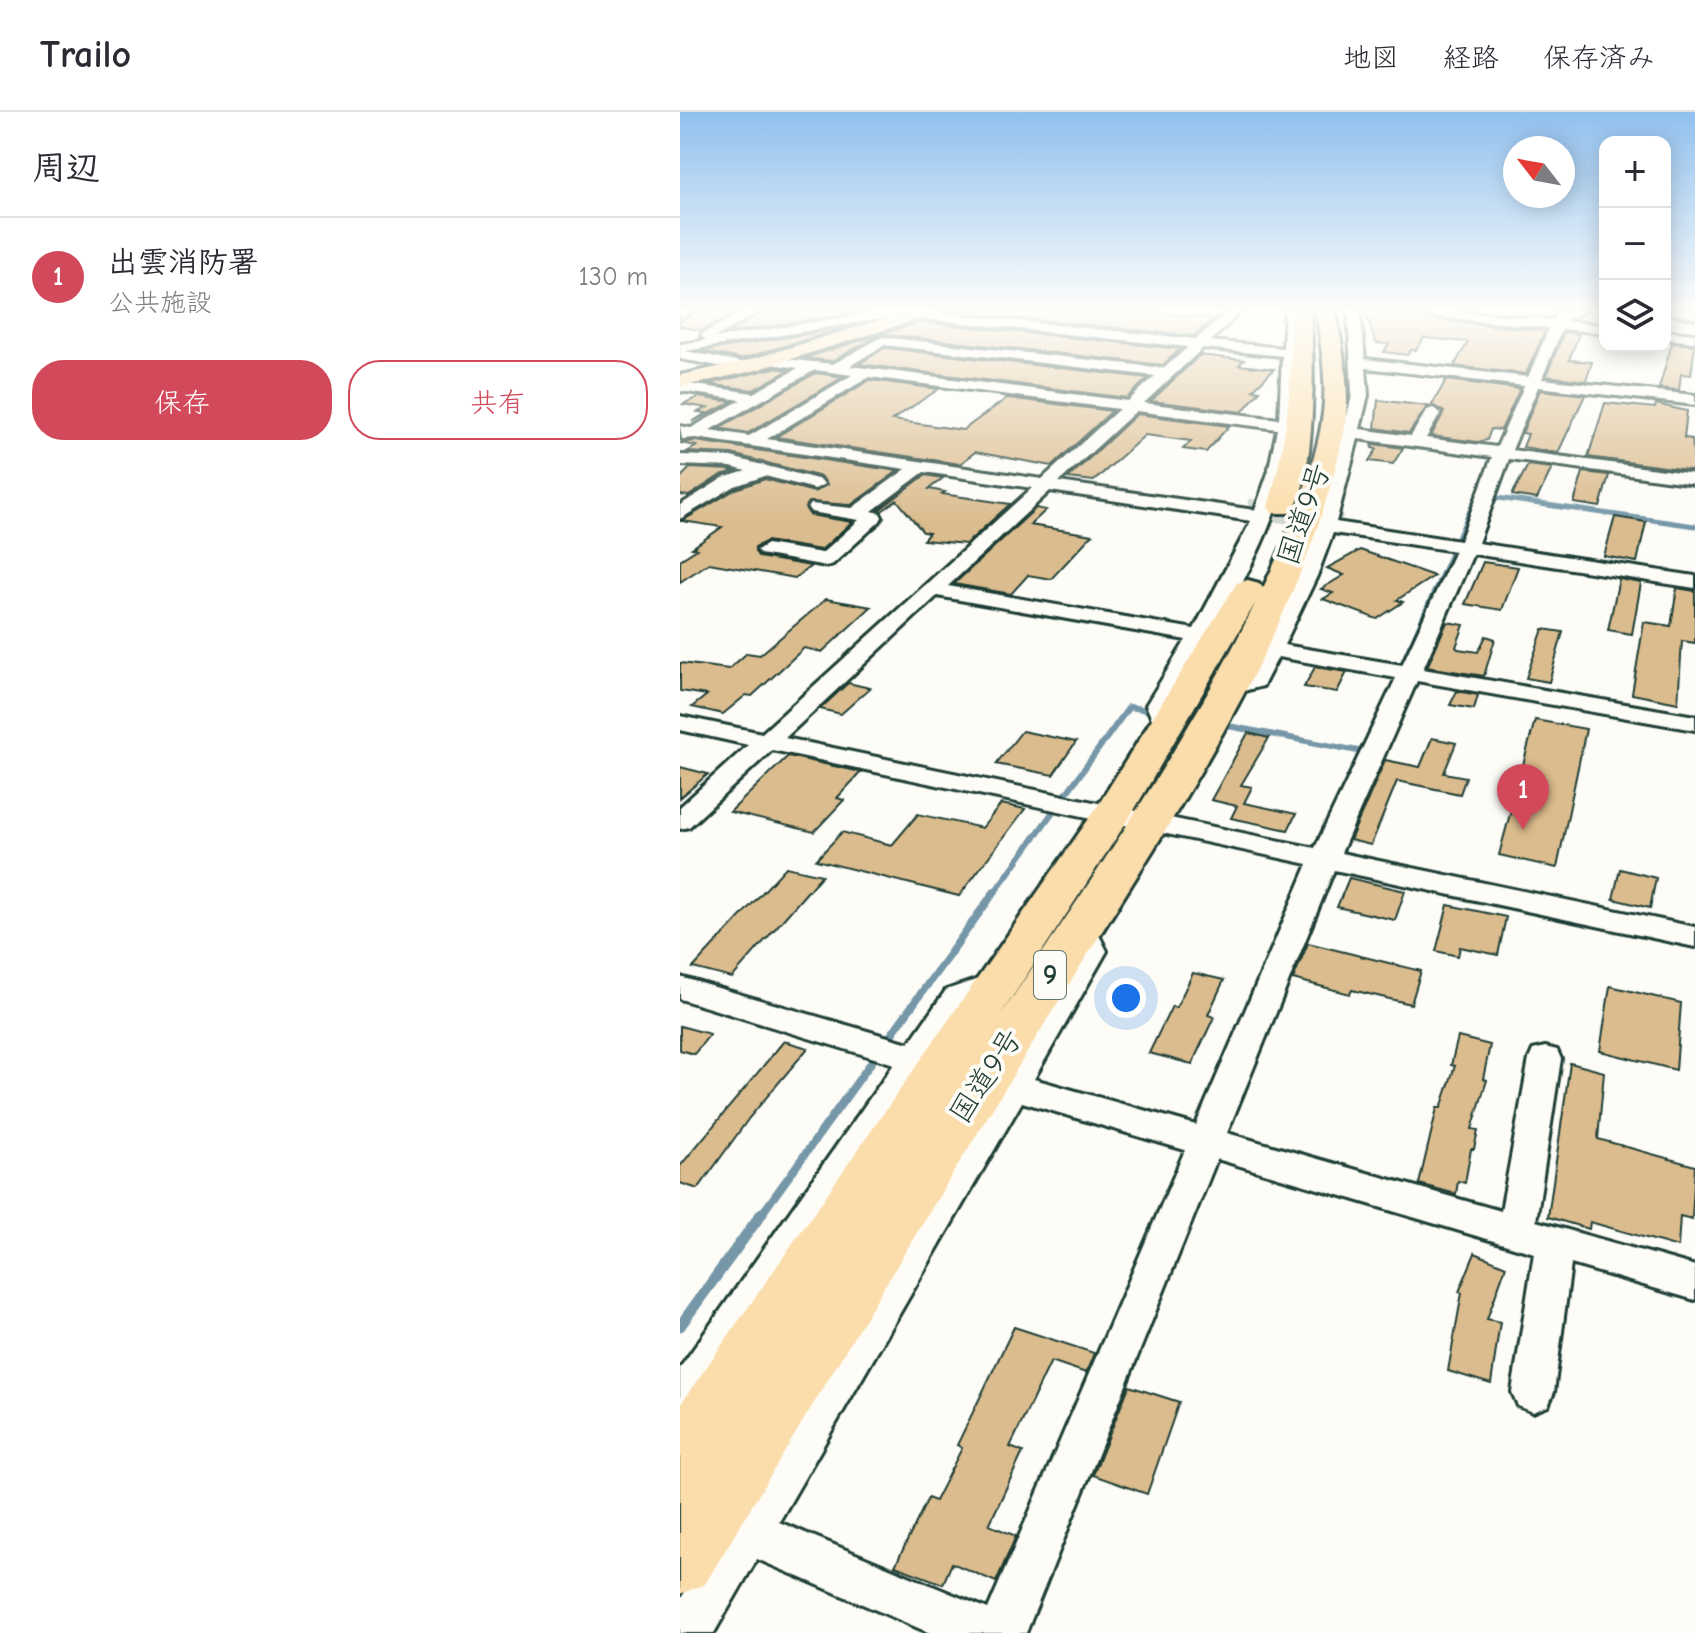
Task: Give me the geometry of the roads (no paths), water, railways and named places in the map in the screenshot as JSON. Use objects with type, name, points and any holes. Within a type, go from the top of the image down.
[{"type":"highway","name":"9","points":[[1256,514],[1291,478],[1295,392],[1305,381]]},
{"type":"highway","name":"国道9号","points":[[680,1559],[1081,926],[1167,728],[1265,586],[1328,480],[1329,381]]},
{"type":"highway","name":"国道9号","points":[[680,1462],[996,984],[1131,816],[1228,688],[1265,586],[1256,514],[1300,486],[1317,443],[1329,394],[1329,381]]},
{"type":"street","points":[[684,435],[785,381]]},
{"type":"street","points":[[751,442],[852,381]]},
{"type":"street","points":[[926,381],[1286,425]]},
{"type":"street","points":[[948,384],[953,381]]},
{"type":"street","points":[[680,821],[1158,381]]},
{"type":"street","points":[[1356,381],[1416,442],[1695,479]]},
{"type":"street","points":[[1524,381],[1695,400]]},
{"type":"street","points":[[1002,1633],[1325,857],[1466,549],[1533,382]]},
{"type":"street","points":[[680,384],[811,406]]},
{"type":"street","points":[[684,435],[1256,514],[1277,472],[1295,392]]},
{"type":"street","points":[[1416,442],[1433,413]]},
{"type":"street","points":[[680,513],[729,482],[766,471],[798,450]]},
{"type":"street","points":[[680,460],[731,462],[815,484]]},
{"type":"street","points":[[856,514],[920,467]]},
{"type":"street","points":[[1328,480],[1334,524]]},
{"type":"street","points":[[767,550],[826,560],[873,517],[817,508]]},
{"type":"street","points":[[1362,520],[1396,525],[1405,535]]},
{"type":"street","points":[[1334,524],[1405,535],[1466,549],[1695,582]]},
{"type":"street","points":[[1167,728],[1158,705],[1199,636],[1265,586],[1334,524]]},
{"type":"street","points":[[1228,688],[1255,681],[1271,649],[1265,586]]},
{"type":"street","points":[[933,589],[1199,636]]},
{"type":"street","points":[[1271,649],[1695,723]]},
{"type":"street","points":[[680,723],[1695,937]]},
{"type":"street","points":[[687,1633],[876,1320],[1092,951],[1081,926]]},
{"type":"street","points":[[680,1404],[957,998],[996,984]]},
{"type":"street","points":[[685,995],[917,1058]]},
{"type":"street","points":[[1516,1231],[1545,1059]]},
{"type":"street","points":[[1013,1086],[1695,1283]]},
{"type":"street","points":[[1533,1392],[1555,1242]]},
{"type":"street","points":[[778,1263],[782,1309]]},
{"type":"street","points":[[865,1266],[876,1320]]},
{"type":"street","points":[[748,1532],[987,1633]]},
{"type":"waterway","points":[[1410,646],[1477,495],[1695,526]]},
{"type":"waterway","points":[[1399,672],[1411,644]]},
{"type":"waterway","points":[[994,893],[1129,707],[1154,711]]},
{"type":"waterway","points":[[1218,724],[1363,752],[1366,746]]},
{"type":"waterway","points":[[761,1215],[995,891]]},
{"type":"waterway","points":[[680,1326],[762,1213]]},
{"type":"tunnel","points":[[1248,508],[1342,522]]},
{"type":"place","name":"出雲消防署","points":[[1523,830]]}]
